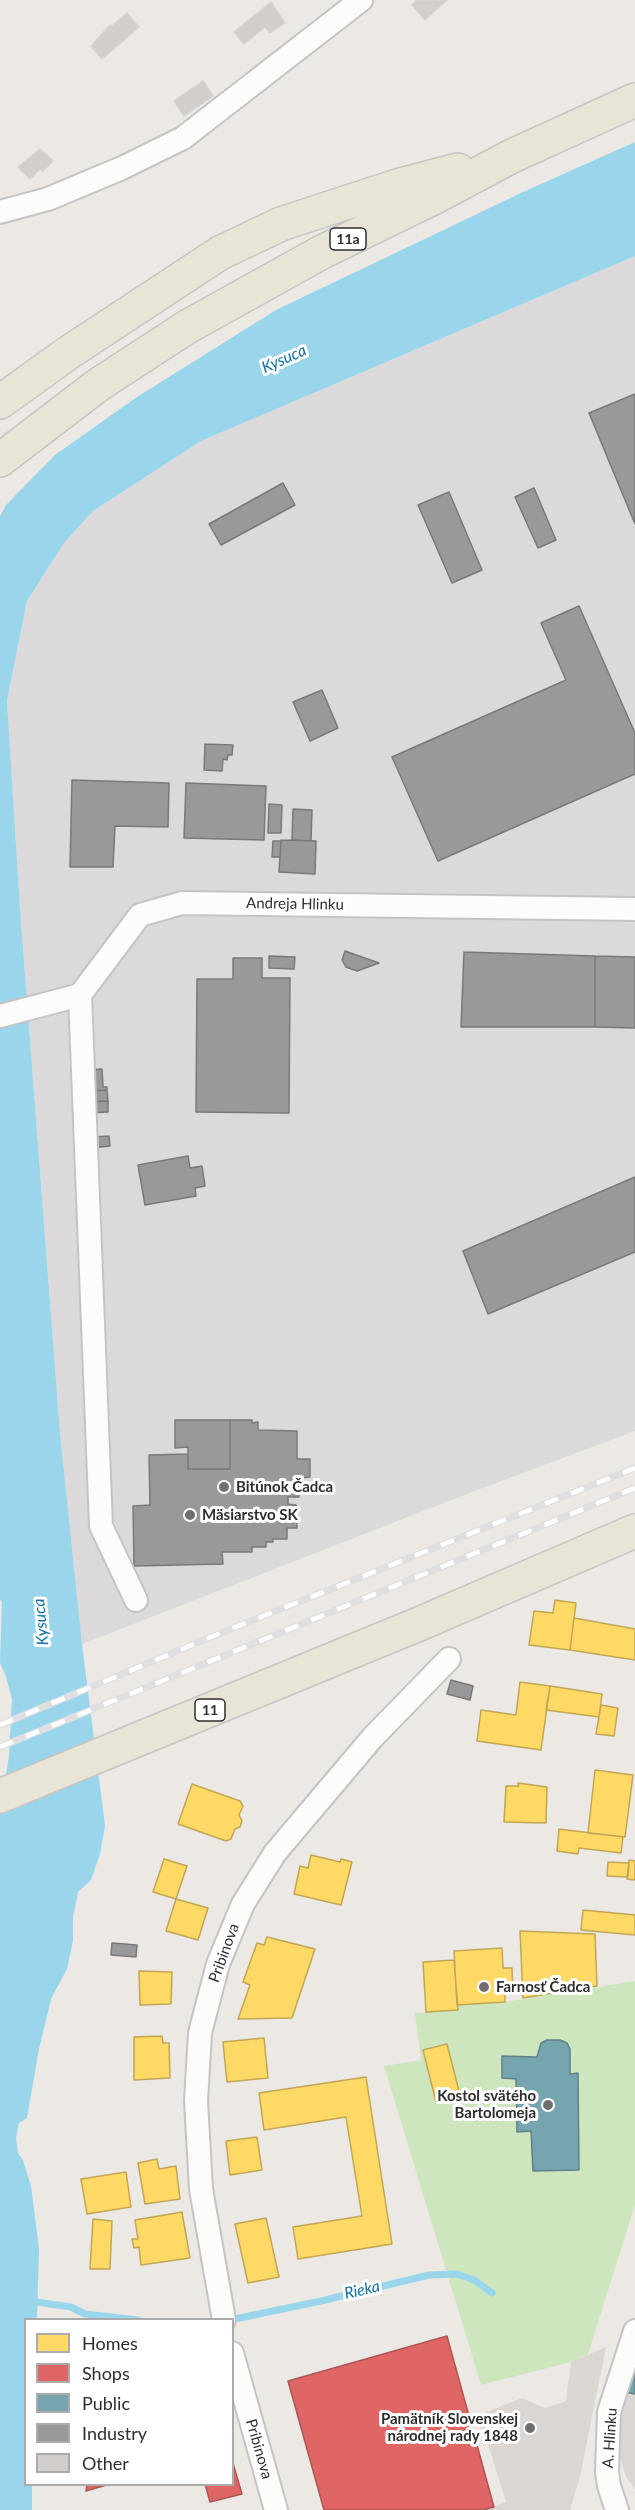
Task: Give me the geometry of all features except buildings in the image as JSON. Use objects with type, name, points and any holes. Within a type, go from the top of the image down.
[{"type":"main road","name":"11a","points":[[7,457],[98,385],[187,327],[322,252],[433,198],[512,156],[635,100]]},
{"type":"main road","name":"11a","points":[[0,402],[68,353],[220,253],[281,224],[397,186],[512,156]]},
{"type":"main road","name":"11","points":[[0,1796],[419,1624],[635,1531]]},
{"type":"street","points":[[0,212],[48,199],[122,168],[183,138],[361,0]]},
{"type":"street","name":"Andreja Hlinku","points":[[69,998],[140,915],[182,903],[635,909]]},
{"type":"street","points":[[0,1016],[69,998],[101,1526],[136,1600]]},
{"type":"street","name":"Pribinova","points":[[222,2314],[201,2189],[196,2101],[200,2033],[218,1964],[243,1904],[275,1853],[374,1737],[449,1659]]},
{"type":"street","name":"A. Hlinku","points":[[617,2510],[607,2472],[609,2412],[635,2331]]},
{"type":"street","name":"Pribinova","points":[[234,2360],[276,2510]]},
{"type":"shaded area","points":[[635,256],[635,1431],[82,1644],[60,1433],[20,909],[7,701],[27,601],[64,543],[93,511],[201,441]]},
{"type":"shaded area","points":[[606,2347],[580,2476],[570,2510],[483,2510],[506,2502],[479,2415],[522,2398],[545,2408],[566,2401],[571,2362]]},
{"type":"shaded area","points":[[625,2392],[635,2394],[635,2489],[626,2477],[618,2450]]},
{"type":"green space","points":[[635,1981],[635,2205],[588,2354],[571,2362],[481,2385],[384,2066],[421,2060],[415,2013],[457,2010],[457,2005],[505,2002]]},
{"type":"water","name":"Kysuca","points":[[635,142],[635,256],[201,441],[93,511],[64,543],[27,601],[7,701],[20,909],[60,1433],[82,1644],[105,1826],[100,1854],[91,1880],[78,1892],[73,1917],[73,1941],[67,1969],[51,1999],[39,2049],[27,2118],[19,2123],[16,2138],[18,2153],[23,2160],[31,2186],[39,2249],[37,2318],[24,2318],[24,2486],[32,2486],[32,2510],[0,2510],[0,1814],[9,1756],[12,1699],[0,1663],[2,1602],[0,1599],[0,516],[6,505],[55,455],[137,397],[276,310],[523,192]]},
{"type":"waterway","name":"Rieka","points":[[234,2319],[429,2275],[457,2274],[474,2280],[492,2293]]},
{"type":"waterway","name":"Rieka","points":[[29,2301],[71,2307],[85,2314],[120,2318]]},
{"type":"railway","points":[[0,1725],[218,1634],[635,1468]]},
{"type":"railway","points":[[0,1747],[635,1488]]},
{"type":"place","name":"Bitúnok Čadca","points":[[224,1487]]},
{"type":"place","name":"Mäsiarstvo SK","points":[[190,1515]]},
{"type":"place","name":"Farnosť Čadca","points":[[484,1987]]},
{"type":"place","name":"Kostol svätého Bartolomeja","points":[[548,2105]]},
{"type":"place","name":"Pamätník Slovenskej národnej rady 1848","points":[[530,2428]]}]
